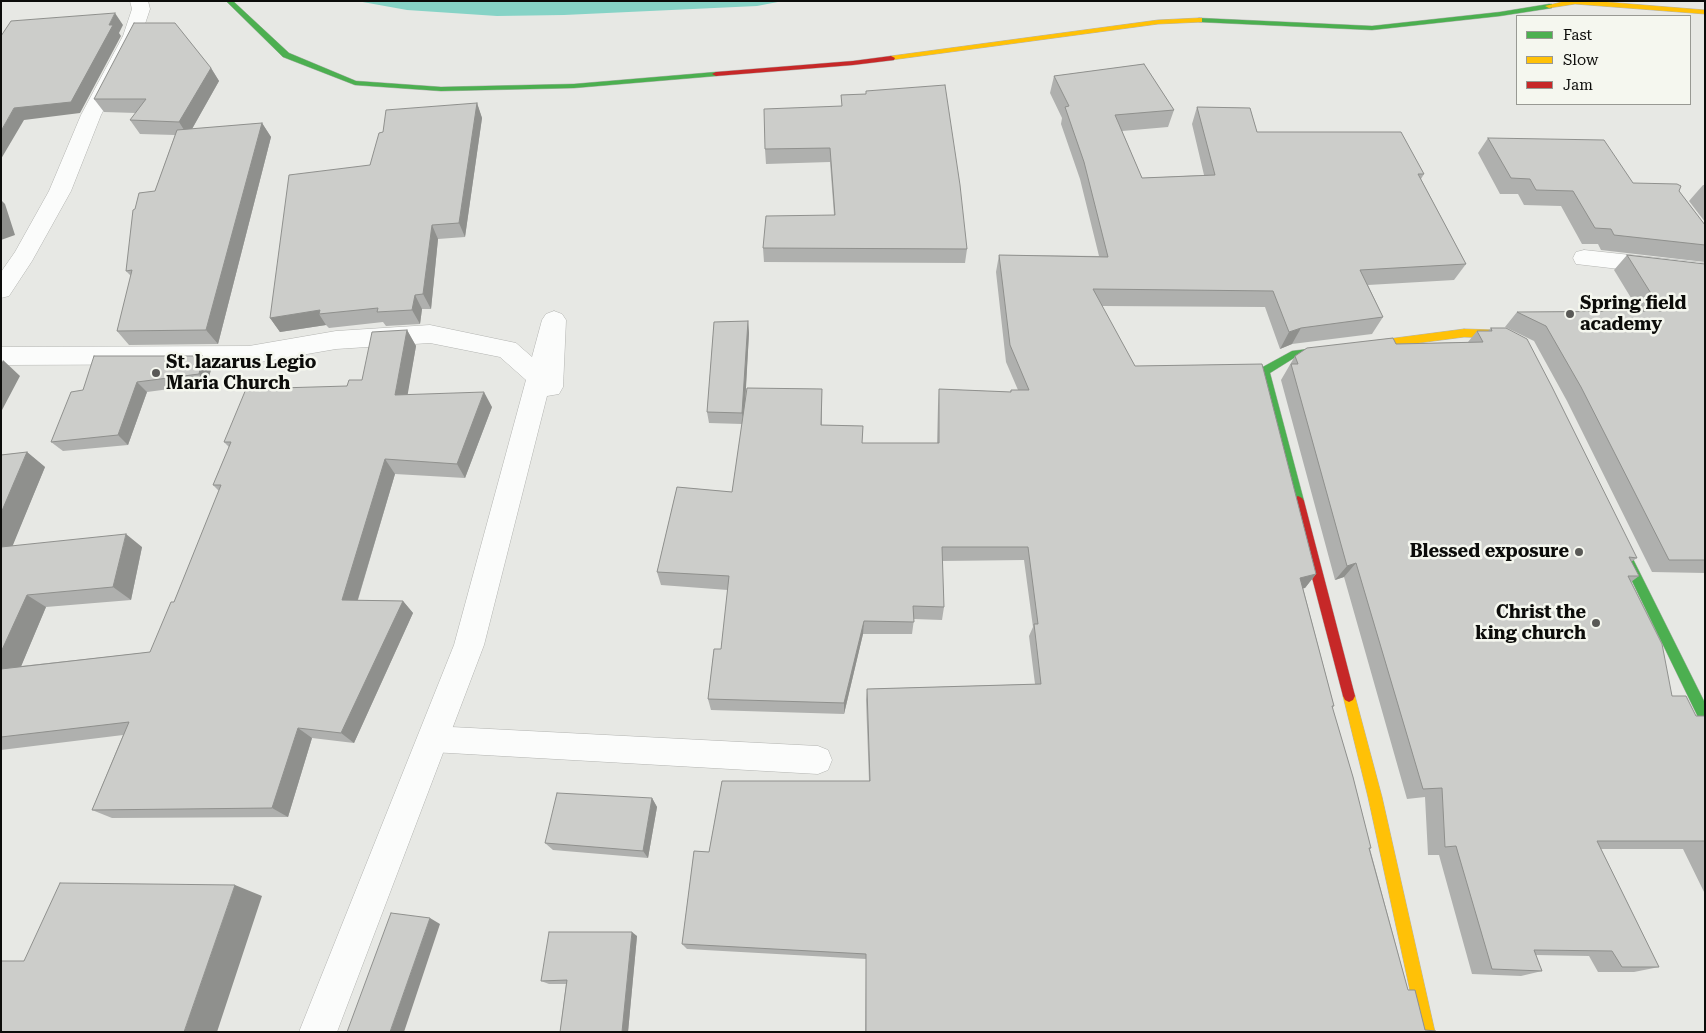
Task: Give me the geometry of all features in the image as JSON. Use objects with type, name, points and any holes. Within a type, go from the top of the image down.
[{"type":"street","points":[[1,290],[24,256],[60,192],[91,115],[132,36],[141,9],[139,1]]},
{"type":"street","points":[[229,1],[286,55],[355,83],[441,89],[574,86],[853,63],[1078,32],[1177,21],[1197,20],[1372,28],[1500,14],[1576,2],[1705,12]]},
{"type":"street","points":[[1584,258],[1705,271]]},
{"type":"street","points":[[1,356],[249,355],[336,340],[430,334],[507,349],[535,375],[542,381],[550,387],[554,320],[542,368],[539,378],[536,387],[468,645],[318,1032]]},
{"type":"street","points":[[1427,1032],[1374,797],[1265,371],[1292,355],[1464,334],[1497,334],[1523,348]]},
{"type":"street","points":[[1615,533],[1705,717]]},
{"type":"lane","points":[[432,739],[818,760]]},
{"type":"water","points":[[357,1],[783,1],[757,6],[564,15],[497,16],[407,10]]},
{"type":"building","points":[[115,13],[109,25],[113,25],[71,102],[14,108],[1,131],[1,36],[11,21]]},
{"type":"building","points":[[134,23],[175,23],[211,68],[179,122],[130,120],[146,99],[94,99]]},
{"type":"building","points":[[1144,64],[1174,110],[1115,115],[1142,178],[1215,175],[1197,107],[1250,108],[1257,132],[1401,132],[1424,174],[1418,174],[1466,264],[1360,270],[1383,317],[1301,328],[1289,332],[1273,291],[1093,289],[1135,366],[1262,364],[1316,574],[1300,578],[1334,706],[1332,706],[1353,777],[1371,848],[1369,848],[1408,990],[1415,990],[1425,1030],[1437,1032],[866,1032],[866,954],[682,944],[694,851],[709,852],[722,781],[870,781],[867,689],[1041,684],[1034,624],[1038,624],[1028,547],[942,547],[944,607],[913,606],[914,622],[864,621],[844,703],[708,699],[714,649],[721,649],[729,576],[657,572],[677,487],[732,492],[747,388],[822,389],[821,425],[863,426],[862,443],[939,443],[939,389],[1011,392],[1011,390],[1029,390],[1010,345],[999,255],[1108,257],[1084,162],[1065,107],[1069,106],[1054,76]]},
{"type":"building","points":[[945,85],[960,185],[967,249],[763,248],[766,216],[835,215],[830,148],[765,149],[764,109],[842,106],[841,95],[866,94],[866,91]]},
{"type":"building","points":[[477,103],[459,223],[432,225],[423,294],[415,295],[412,310],[377,312],[378,308],[319,314],[320,310],[270,318],[289,175],[370,165],[379,133],[383,132],[386,110]]},
{"type":"building","points":[[262,123],[206,330],[117,331],[132,270],[126,271],[133,210],[135,209],[139,193],[155,191],[177,130]]},
{"type":"building","points":[[1488,138],[1604,140],[1633,183],[1677,184],[1681,186],[1679,191],[1705,225],[1705,245],[1614,235],[1611,229],[1595,228],[1573,191],[1536,190],[1530,179],[1511,178]]},
{"type":"building","points":[[1627,255],[1705,264],[1705,560],[1669,560],[1581,387],[1546,326],[1517,312],[1662,311]]},
{"type":"building","points":[[748,321],[742,413],[707,412],[714,322]]},
{"type":"building","points":[[1491,328],[1506,328],[1527,339],[1637,558],[1629,557],[1639,576],[1628,576],[1662,644],[1672,696],[1686,696],[1696,716],[1705,716],[1705,841],[1597,841],[1659,967],[1622,967],[1612,951],[1534,950],[1542,971],[1492,969],[1456,846],[1445,847],[1442,788],[1423,789],[1356,563],[1347,566],[1291,364],[1298,364],[1295,356],[1307,348],[1393,338],[1396,344],[1483,342],[1477,331],[1492,331]]},
{"type":"building","points":[[407,330],[395,395],[484,392],[457,464],[385,459],[342,600],[403,601],[341,733],[298,728],[272,808],[92,810],[129,722],[1,737],[1,669],[150,652],[171,602],[174,602],[221,485],[213,485],[231,442],[224,442],[246,389],[347,386],[349,380],[362,380],[372,332]]},
{"type":"building","points":[[94,356],[203,356],[199,374],[137,382],[118,435],[51,442],[71,392],[83,390]]},
{"type":"building","points":[[27,452],[1,513],[1,455]]},
{"type":"building","points":[[126,534],[113,587],[27,595],[1,652],[1,547]]},
{"type":"building","points":[[557,793],[652,798],[643,851],[545,843]]},
{"type":"building","points":[[60,883],[235,885],[184,1032],[1,1032],[1,961],[24,961]]},
{"type":"building","points":[[391,913],[430,918],[390,1032],[347,1032]]},
{"type":"building","points":[[549,932],[632,932],[622,1032],[560,1032],[567,980],[541,981]]},
{"type":"traffic: fast","points":[[229,1],[286,55],[355,83],[441,89],[574,86],[716,74]]},
{"type":"traffic: fast","points":[[1199,20],[1372,28],[1500,14],[1549,6]]},
{"type":"traffic: fast","points":[[1298,501],[1265,371],[1292,355],[1365,346]]},
{"type":"traffic: fast","points":[[1620,544],[1705,717]]},
{"type":"traffic: slow","points":[[1549,6],[1575,2],[1705,12]]},
{"type":"traffic: slow","points":[[891,58],[1158,22],[1199,20]]},
{"type":"traffic: slow","points":[[1365,346],[1464,333],[1497,334],[1511,341]]},
{"type":"traffic: slow","points":[[1349,696],[1375,797],[1427,1032]]},
{"type":"traffic: jam","points":[[716,74],[853,63],[891,58]]},
{"type":"traffic: jam","points":[[1298,501],[1349,696]]},
{"type":"place","name":"Spring field academy","points":[[1570,314]]},
{"type":"place","name":"St. lazarus Legio Maria Church","points":[[156,373]]},
{"type":"place","name":"Blessed exposure","points":[[1579,552]]},
{"type":"place","name":"Christ the king church","points":[[1596,623]]}]
